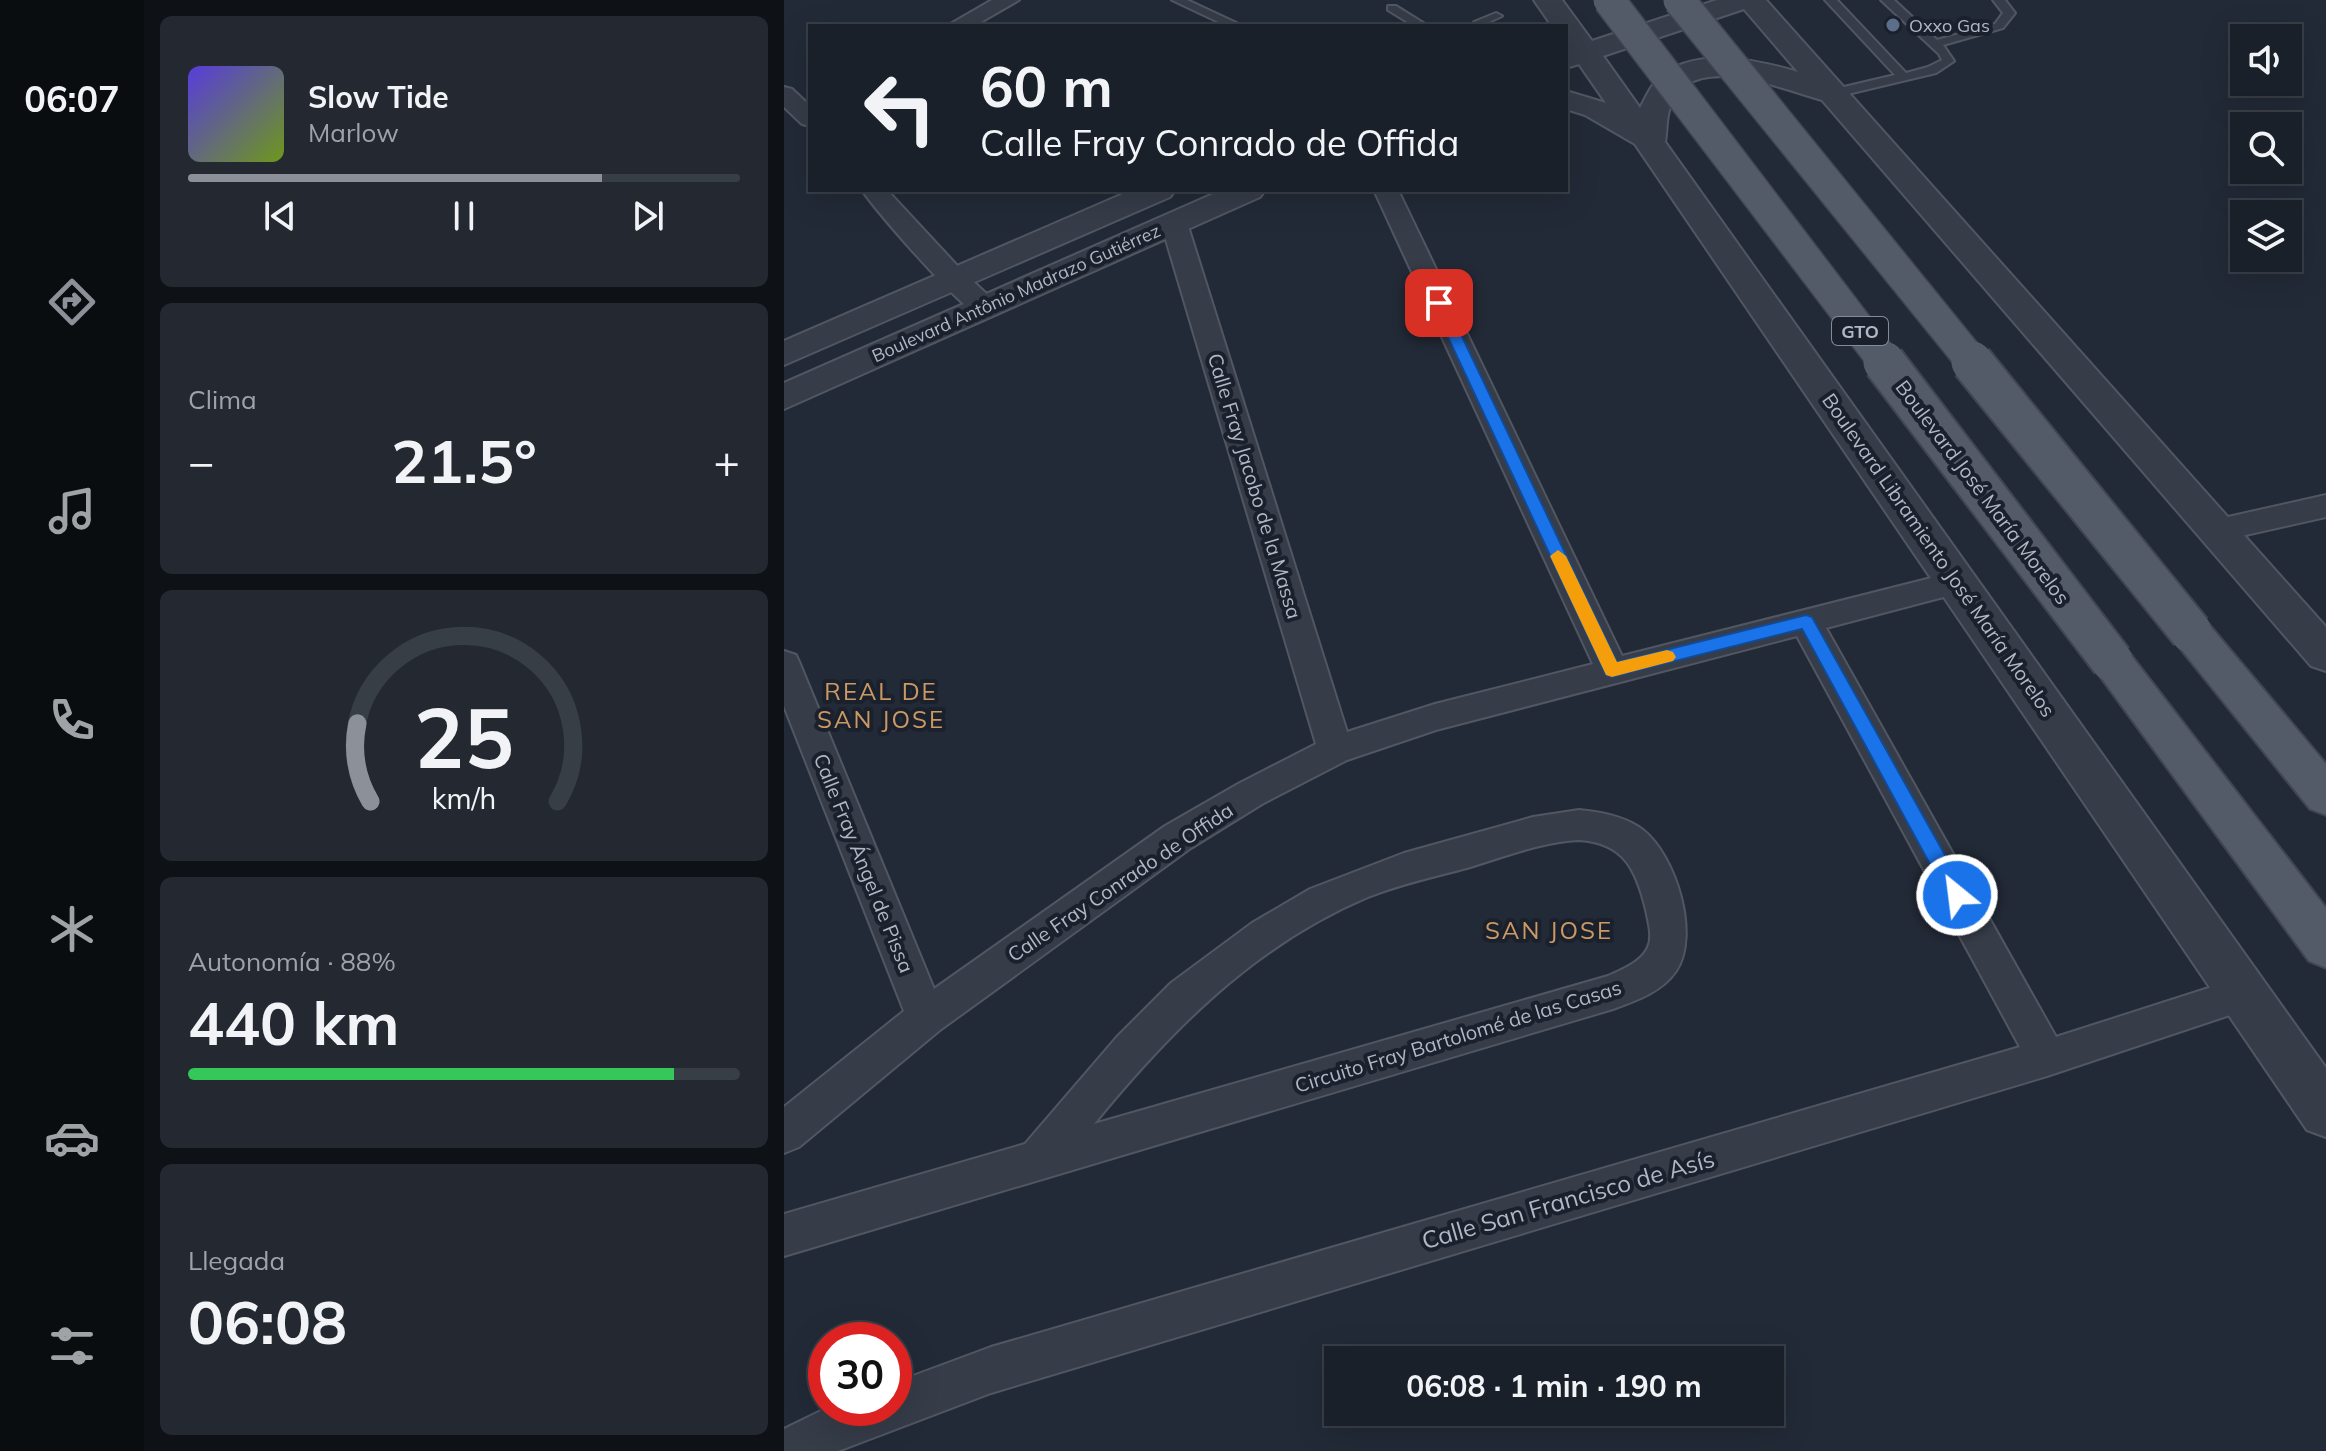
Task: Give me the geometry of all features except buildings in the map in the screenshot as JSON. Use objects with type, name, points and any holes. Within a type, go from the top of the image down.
[{"type":"main road","name":"Boulevard José María Morelos","points":[[1609,0],[2326,946]]},
{"type":"main road","points":[[1679,0],[2326,796]]},
{"type":"street","points":[[960,24],[973,6],[1008,0]]},
{"type":"street","points":[[1552,15],[1623,0]]},
{"type":"street","points":[[1576,55],[1744,0]]},
{"type":"street","points":[[1751,0],[2326,655]]},
{"type":"street","name":"Boulevard Libramiento José María Morelos","points":[[1576,55],[1650,142],[2326,1112]]},
{"type":"street","points":[[1650,142],[1649,121],[1657,98],[1684,76],[1704,68],[1756,68],[1784,74],[1831,94]]},
{"type":"street","points":[[784,94],[802,115]]},
{"type":"street","points":[[1568,101],[1596,109],[1650,142]]},
{"type":"street","points":[[876,192],[954,278],[985,307]]},
{"type":"street","name":"Boulevard Antônio Madrazo Gutiérrez","points":[[784,354],[1154,192]]},
{"type":"street","name":"Boulevard Antônio Madrazo Gutiérrez","points":[[784,397],[1244,192]]},
{"type":"street","points":[[1387,192],[1612,670]]},
{"type":"street","name":"Calle Fray Jacobo de la Massa","points":[[1174,223],[1335,750]]},
{"type":"street","points":[[2219,530],[2326,506]]},
{"type":"street","name":"Calle Fray Conrado de Offida","points":[[784,1133],[926,1017],[1178,837],[1250,794],[1335,750],[1435,717],[1959,582]]},
{"type":"street","points":[[1806,622],[2047,1058]]},
{"type":"street","name":"Calle Fray Ángel de Pissa","points":[[784,664],[926,1017]]},
{"type":"street","name":"Circuito Fray Bartolomé de las Casas","points":[[784,1235],[1613,992],[1635,982],[1666,953],[1670,933],[1651,869],[1639,850],[1619,832],[1590,825],[1555,829],[1424,864],[1338,893],[1219,967],[1165,1014],[1040,1158]]},
{"type":"street","name":"Calle San Francisco de Asís","points":[[912,1399],[1005,1365],[2047,1058],[2243,994]]},
{"type":"street","points":[[789,1451],[840,1426]]},
{"type":"lane","points":[[1178,0],[1232,24]]},
{"type":"lane","points":[[1831,0],[1903,77]]},
{"type":"lane","points":[[1831,94],[1932,70],[1948,61],[1944,52],[1887,0]]},
{"type":"lane","points":[[1935,44],[1999,26],[2009,13],[1999,0]]},
{"type":"lane","points":[[1392,8],[1419,24]]},
{"type":"lane","points":[[1484,24],[1480,22],[1496,16]]},
{"type":"slow traffic","points":[[1558,556],[1612,670],[1667,657]]},
{"type":"place","name":"Oxxo Gas","points":[[1893,25]]},
{"type":"district","name":"REAL DE SAN JOSE","points":[[881,705]]},
{"type":"district","name":"SAN JOSE","points":[[1549,930]]},
{"type":"route","points":[[1439,303],[1612,670],[1806,622],[1957,895]]}]
